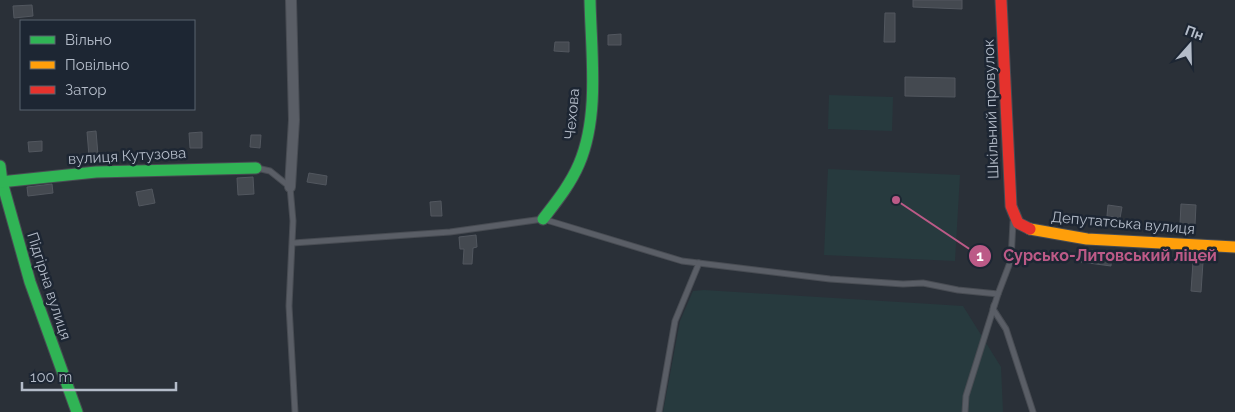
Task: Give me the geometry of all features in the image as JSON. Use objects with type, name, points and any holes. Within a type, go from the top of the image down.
[{"type":"street","points":[[290,188],[294,120],[291,0]]},
{"type":"street","name":"Чехова","points":[[543,219],[571,180],[582,156],[590,118],[590,0]]},
{"type":"street","name":"Шкільний провулок","points":[[1001,0],[1010,194],[1013,217]]},
{"type":"street","name":"Підгірна вулиця","points":[[0,166],[1,182],[30,282],[77,412]]},
{"type":"street","name":"вулиця Кутузова","points":[[1,182],[38,176],[100,172],[256,168]]},
{"type":"street","name":"Депутатська вулиця","points":[[1013,217],[1020,224],[1031,229],[1060,235],[1235,247]]},
{"type":"lane","points":[[256,168],[270,171],[290,188],[293,243],[290,306],[294,412]]},
{"type":"lane","points":[[964,412],[966,396],[994,300],[1011,260],[1013,217]]},
{"type":"lane","points":[[293,243],[450,232],[543,219],[633,248],[682,261],[765,272],[903,284],[923,283],[958,290],[998,294]]},
{"type":"lane","points":[[659,412],[675,321],[699,263]]},
{"type":"lane","points":[[994,300],[993,309],[1006,329],[1033,412]]},
{"type":"green space","points":[[829,95],[893,97],[892,131],[828,129]]},
{"type":"green space","points":[[828,169],[960,175],[955,261],[824,255]]},
{"type":"green space","points":[[704,290],[963,306],[1001,367],[1003,412],[663,412],[680,321],[693,291]]},
{"type":"building","points":[[913,0],[962,0],[962,9],[913,7]]},
{"type":"building","points":[[32,5],[33,16],[14,18],[13,6]]},
{"type":"building","points":[[885,13],[895,13],[895,42],[884,42]]},
{"type":"building","points":[[621,34],[621,45],[608,45],[608,35]]},
{"type":"building","points":[[555,42],[569,42],[569,52],[554,51]]},
{"type":"building","points":[[905,77],[955,78],[955,97],[905,96]]},
{"type":"building","points":[[96,131],[98,155],[89,156],[87,132]]},
{"type":"building","points":[[202,132],[202,148],[190,148],[189,133]]},
{"type":"building","points":[[251,135],[261,135],[260,148],[250,147]]},
{"type":"building","points":[[42,141],[42,151],[29,152],[28,142]]},
{"type":"building","points":[[309,173],[327,176],[326,185],[307,182]]},
{"type":"building","points":[[253,177],[254,194],[238,195],[237,178]]},
{"type":"building","points":[[52,184],[53,193],[28,196],[27,187]]},
{"type":"building","points":[[152,189],[155,203],[139,206],[136,192]]},
{"type":"building","points":[[441,201],[442,216],[431,216],[430,202]]},
{"type":"building","points":[[1181,204],[1196,205],[1195,225],[1180,224]]},
{"type":"building","points":[[1108,205],[1122,207],[1120,218],[1107,216]]},
{"type":"building","points":[[476,235],[477,247],[473,248],[472,264],[463,264],[464,249],[460,249],[459,237]]},
{"type":"building","points":[[1082,250],[1112,251],[1111,266],[1081,262]]},
{"type":"building","points":[[1193,262],[1203,262],[1201,292],[1191,291]]},
{"type":"traffic: fast","points":[[543,219],[571,179],[586,145],[590,125],[593,83],[590,0]]},
{"type":"traffic: fast","points":[[0,166],[2,182],[30,282],[77,412]]},
{"type":"traffic: fast","points":[[0,182],[96,172],[256,168]]},
{"type":"traffic: slow","points":[[1030,229],[1087,239],[1235,247]]},
{"type":"traffic: jam","points":[[1001,0],[1011,206],[1018,223],[1030,229]]},
{"type":"place","name":"Сурсько-Литовський ліцей","points":[[896,200]]}]
